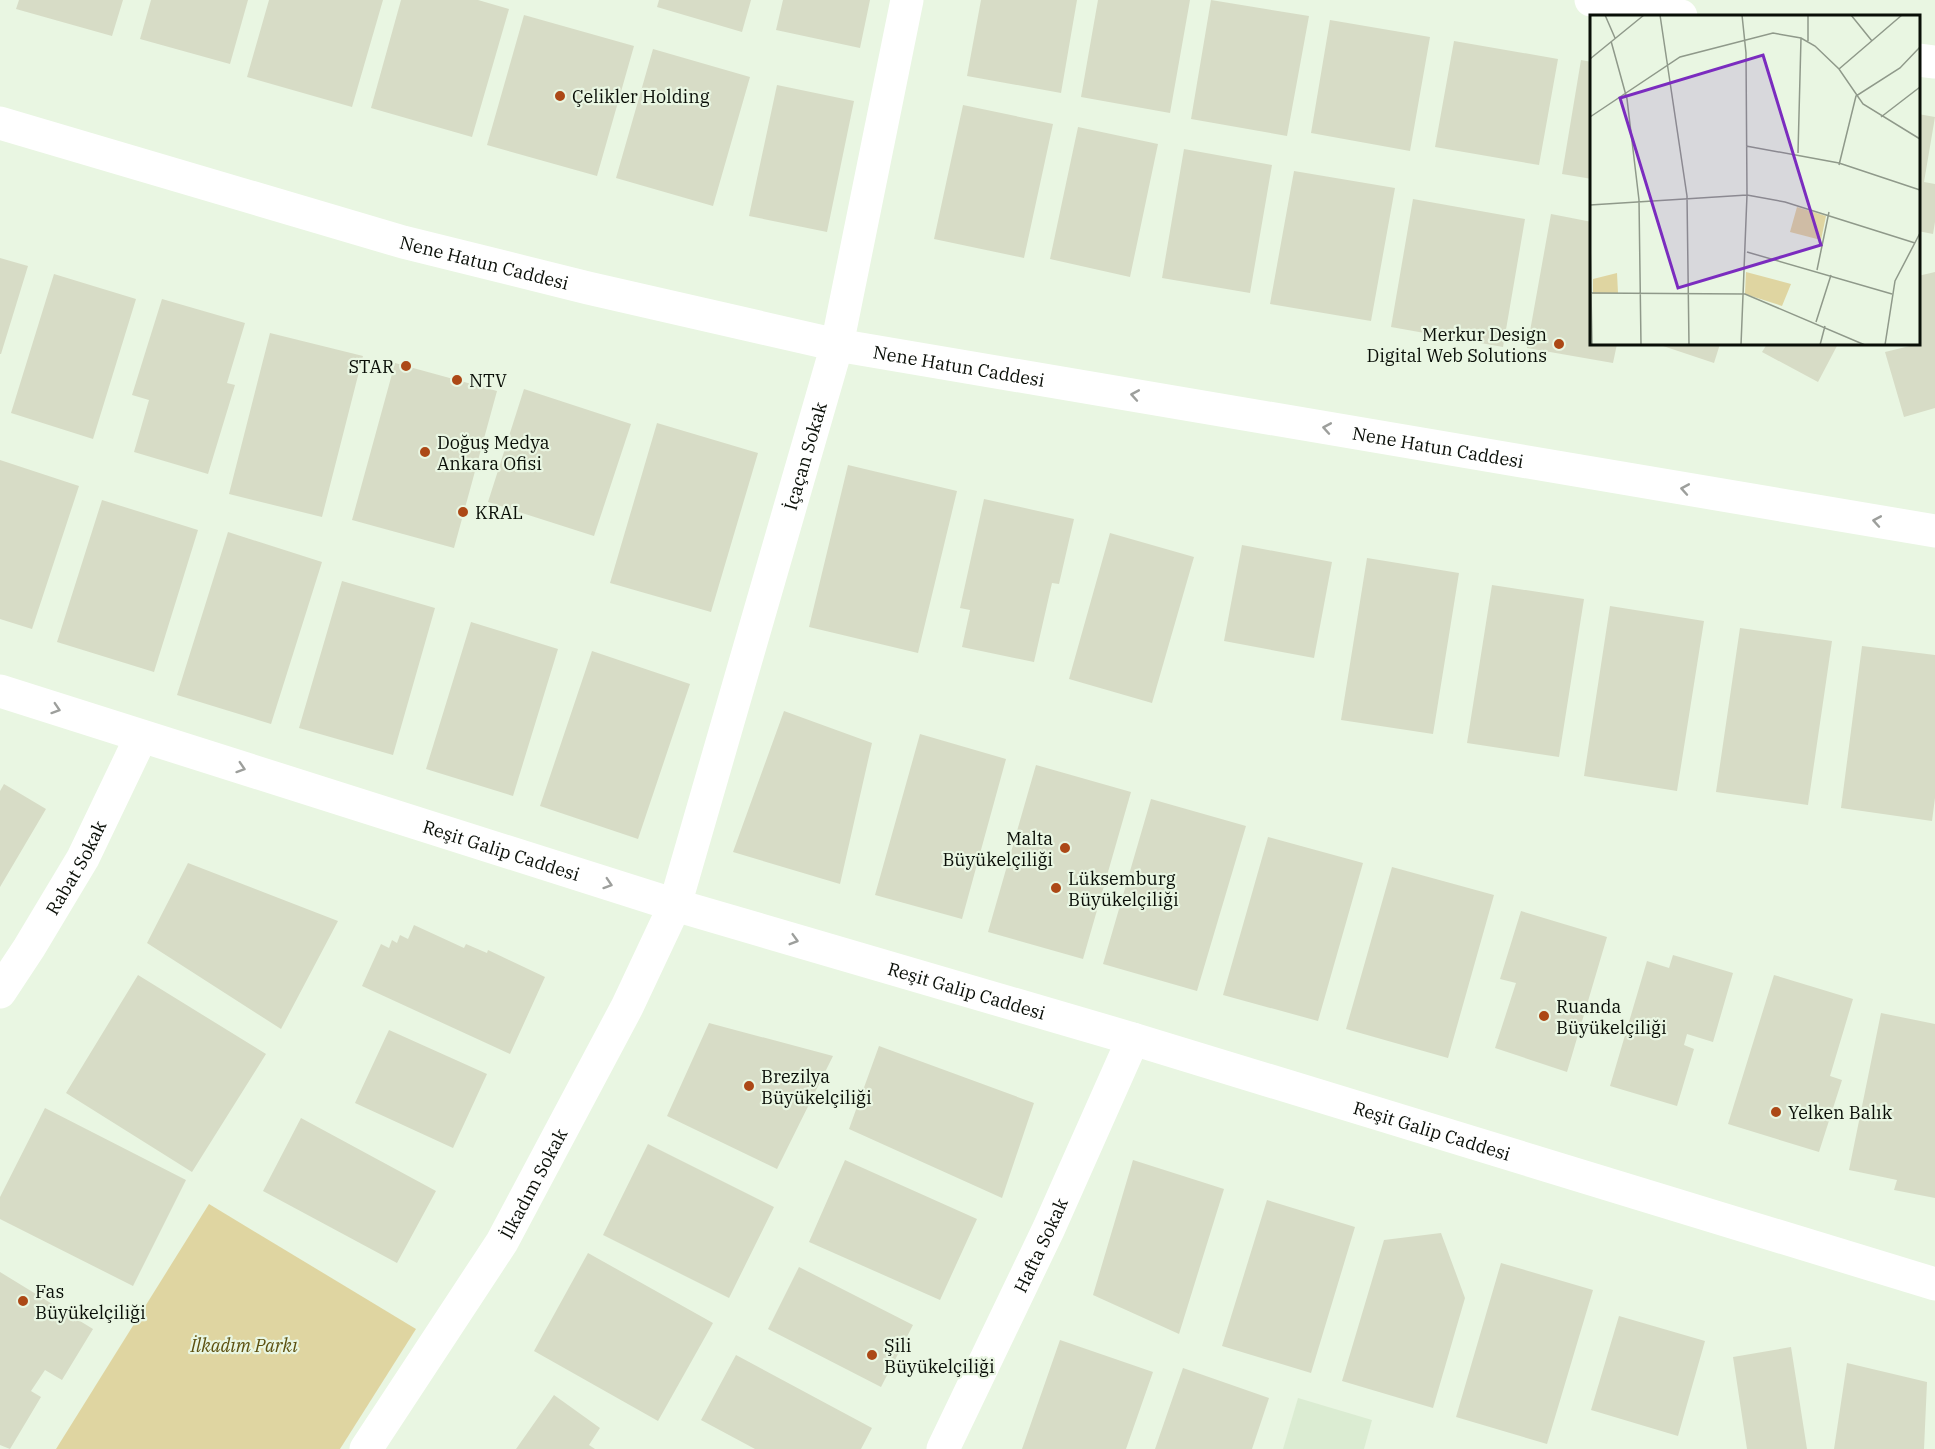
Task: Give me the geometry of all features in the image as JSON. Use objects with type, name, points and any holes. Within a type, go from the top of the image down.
[{"type":"main road","name":"İçaçan Sokak","points":[[675,905],[837,345],[907,0]]},
{"type":"main road","points":[[1591,0],[1675,15]]},
{"type":"main road","points":[[1920,60],[1935,62]]},
{"type":"main road","name":"Nene Hatun Caddesi","points":[[0,123],[403,242],[588,288],[837,345],[1935,531]]},
{"type":"main road","name":"Reşit Galip Caddesi","points":[[0,691],[675,905],[1133,1039],[1935,1284]]},
{"type":"main road","name":"Rabat Sokak","points":[[0,992],[83,858],[141,737]]},
{"type":"main road","name":"İlkadım Sokak","points":[[366,1449],[502,1242],[627,1007],[675,905]]},
{"type":"main road","name":"Hafta Sokak","points":[[944,1449],[1049,1228],[1133,1039]]},
{"type":"shaded area","points":[[1298,1398],[1372,1420],[1364,1449],[1283,1449]]},
{"type":"green space","name":"İlkadım Parkı","points":[[209,1204],[416,1329],[340,1449],[56,1449]]},
{"type":"building","points":[[19,0],[123,0],[112,36],[16,9]]},
{"type":"building","points":[[151,0],[248,0],[230,64],[140,39]]},
{"type":"building","points":[[269,0],[383,0],[352,107],[247,77]]},
{"type":"building","points":[[401,0],[478,0],[509,9],[472,137],[371,108]]},
{"type":"building","points":[[659,0],[751,0],[742,32],[657,7]]},
{"type":"building","points":[[783,0],[870,0],[860,48],[776,30]]},
{"type":"building","points":[[981,0],[1077,0],[1061,93],[967,76]]},
{"type":"building","points":[[1098,0],[1190,0],[1170,113],[1081,97]]},
{"type":"building","points":[[1211,0],[1309,16],[1287,136],[1191,119]]},
{"type":"building","name":"Çelikler Holding","points":[[524,15],[634,46],[597,176],[487,145]]},
{"type":"building","points":[[1330,20],[1430,37],[1410,151],[1311,133]]},
{"type":"building","points":[[1454,41],[1558,59],[1539,165],[1435,147]]},
{"type":"building","points":[[653,49],[750,77],[713,206],[616,178]]},
{"type":"building","points":[[1581,60],[1590,62],[1590,179],[1562,174]]},
{"type":"building","points":[[777,85],[854,101],[827,232],[749,216]]},
{"type":"building","points":[[963,105],[1053,124],[1024,258],[934,239]]},
{"type":"building","points":[[1920,114],[1935,117],[1924,182],[1935,184],[1933,234],[1920,231]]},
{"type":"building","points":[[1078,127],[1158,144],[1130,277],[1050,259]]},
{"type":"building","points":[[1184,149],[1272,165],[1250,293],[1162,278]]},
{"type":"building","points":[[1294,171],[1395,188],[1371,321],[1270,304]]},
{"type":"building","points":[[1413,199],[1525,219],[1503,347],[1391,327]]},
{"type":"building","points":[[1551,214],[1590,222],[1590,345],[1617,345],[1613,363],[1527,348]]},
{"type":"building","points":[[0,258],[28,266],[1,354],[0,354]]},
{"type":"building","points":[[1935,272],[1935,408],[1904,417],[1885,352],[1920,345],[1920,276]]},
{"type":"building","points":[[54,274],[136,299],[93,439],[11,413]]},
{"type":"building","points":[[162,299],[245,323],[227,383],[235,385],[208,474],[134,452],[149,400],[132,395]]},
{"type":"building","points":[[270,333],[363,356],[322,517],[229,494]]},
{"type":"building","points":[[1660,345],[1720,345],[1714,363]]},
{"type":"building","points":[[1766,345],[1837,345],[1818,382],[1762,352]]},
{"type":"building","name":"Doğuş Medya Ankara Ofisi","points":[[395,363],[497,391],[454,548],[352,520]]},
{"type":"building","points":[[524,389],[631,424],[594,536],[488,502]]},
{"type":"building","points":[[657,423],[758,453],[711,612],[610,583]]},
{"type":"building","points":[[0,460],[79,486],[32,629],[0,619]]},
{"type":"building","points":[[848,465],[957,491],[918,653],[809,627]]},
{"type":"building","points":[[984,499],[1074,519],[1059,584],[1052,583],[1034,662],[962,647],[970,610],[960,608]]},
{"type":"building","points":[[102,500],[198,530],[154,672],[57,642]]},
{"type":"building","points":[[228,532],[322,562],[271,724],[177,695]]},
{"type":"building","points":[[1110,533],[1194,557],[1152,703],[1069,679]]},
{"type":"building","points":[[1242,545],[1332,562],[1314,658],[1224,641]]},
{"type":"building","points":[[1367,558],[1459,573],[1433,734],[1341,720]]},
{"type":"building","points":[[342,581],[435,608],[393,755],[299,728]]},
{"type":"building","points":[[1492,585],[1584,599],[1559,757],[1467,743]]},
{"type":"building","points":[[1610,606],[1704,621],[1677,791],[1584,776]]},
{"type":"building","points":[[471,622],[558,649],[513,796],[426,769]]},
{"type":"building","points":[[1740,628],[1832,641],[1808,805],[1716,792]]},
{"type":"building","points":[[1862,646],[1935,655],[1935,798],[1932,821],[1841,808]]},
{"type":"building","points":[[592,651],[690,684],[638,839],[540,806]]},
{"type":"building","points":[[784,711],[872,743],[840,884],[733,852]]},
{"type":"building","points":[[920,734],[1006,759],[962,919],[875,895]]},
{"type":"building","points":[[1036,765],[1131,792],[1083,959],[988,932]]},
{"type":"building","points":[[4,784],[46,809],[0,887],[0,791]]},
{"type":"building","points":[[1151,799],[1246,826],[1197,991],[1103,964]]},
{"type":"building","points":[[1268,837],[1363,863],[1318,1021],[1223,995]]},
{"type":"building","points":[[188,863],[338,921],[281,1029],[147,943]]},
{"type":"building","points":[[1392,867],[1494,895],[1448,1058],[1346,1029]]},
{"type":"building","name":"Ruanda Büyükelçiliği","points":[[1521,911],[1607,937],[1567,1072],[1495,1048],[1516,983],[1500,979]]},
{"type":"building","points":[[414,925],[464,948],[466,944],[487,953],[488,950],[545,977],[510,1054],[362,986],[381,944],[389,948],[392,940],[397,943],[400,935],[408,939]]},
{"type":"building","points":[[1673,955],[1733,973],[1713,1042],[1687,1034],[1684,1045],[1694,1049],[1677,1106],[1610,1086],[1647,961],[1669,968]]},
{"type":"building","points":[[138,975],[266,1054],[192,1172],[66,1093]]},
{"type":"building","points":[[1774,975],[1853,999],[1830,1076],[1842,1080],[1819,1152],[1728,1124]]},
{"type":"building","points":[[1881,1013],[1935,1024],[1935,1198],[1894,1190],[1897,1180],[1849,1170]]},
{"type":"building","name":"Brezilya Büyükelçiliği","points":[[709,1023],[833,1056],[777,1169],[667,1116]]},
{"type":"building","points":[[389,1030],[487,1074],[453,1148],[355,1103]]},
{"type":"building","points":[[879,1046],[1034,1103],[1002,1198],[849,1129]]},
{"type":"building","points":[[45,1108],[186,1180],[133,1286],[0,1219],[0,1197]]},
{"type":"building","points":[[301,1118],[436,1191],[397,1263],[263,1191]]},
{"type":"building","points":[[648,1144],[774,1207],[729,1298],[603,1235]]},
{"type":"building","points":[[845,1160],[977,1219],[940,1300],[809,1242]]},
{"type":"building","points":[[1133,1160],[1224,1189],[1179,1334],[1093,1295]]},
{"type":"building","points":[[1267,1200],[1355,1227],[1311,1373],[1222,1346]]},
{"type":"building","points":[[1441,1233],[1465,1298],[1433,1408],[1342,1381],[1384,1240]]},
{"type":"building","points":[[588,1253],[713,1323],[658,1421],[534,1351]]},
{"type":"building","points":[[1501,1263],[1593,1290],[1547,1444],[1456,1417]]},
{"type":"building","points":[[799,1267],[913,1325],[881,1387],[768,1329]]},
{"type":"building","name":"Fas Büyükelçiliği","points":[[0,1272],[93,1329],[62,1380],[45,1370],[31,1391],[41,1397],[10,1449],[0,1445]]},
{"type":"building","points":[[1619,1316],[1705,1341],[1678,1436],[1591,1410]]},
{"type":"building","points":[[1060,1340],[1153,1372],[1126,1449],[1022,1449]]},
{"type":"building","points":[[1791,1347],[1807,1449],[1747,1449],[1733,1357]]},
{"type":"building","points":[[736,1355],[872,1428],[861,1449],[755,1449],[701,1420]]},
{"type":"building","points":[[1847,1363],[1927,1382],[1924,1449],[1834,1449]]},
{"type":"building","points":[[1183,1368],[1269,1398],[1252,1449],[1155,1449]]},
{"type":"building","points":[[554,1395],[600,1428],[589,1445],[595,1449],[516,1449]]},
{"type":"place","name":"Çelikler Holding","points":[[560,96]]},
{"type":"place","name":"Merkur Design Digital Web Solutions","points":[[1559,344]]},
{"type":"place","name":"STAR","points":[[406,366]]},
{"type":"place","name":"NTV","points":[[457,380]]},
{"type":"place","name":"Doğuş Medya Ankara Ofisi","points":[[425,452]]},
{"type":"place","name":"KRAL","points":[[463,512]]},
{"type":"place","name":"Malta Büyükelçiliği","points":[[1065,848]]},
{"type":"place","name":"Lüksemburg Büyükelçiliği","points":[[1056,888]]},
{"type":"place","name":"Ruanda Büyükelçiliği","points":[[1544,1016]]},
{"type":"place","name":"Brezilya Büyükelçiliği","points":[[749,1086]]},
{"type":"place","name":"Yelken Balık","points":[[1776,1112]]},
{"type":"place","name":"Fas Büyükelçiliği","points":[[23,1301]]},
{"type":"place","name":"Şili Büyükelçiliği","points":[[872,1355]]}]
